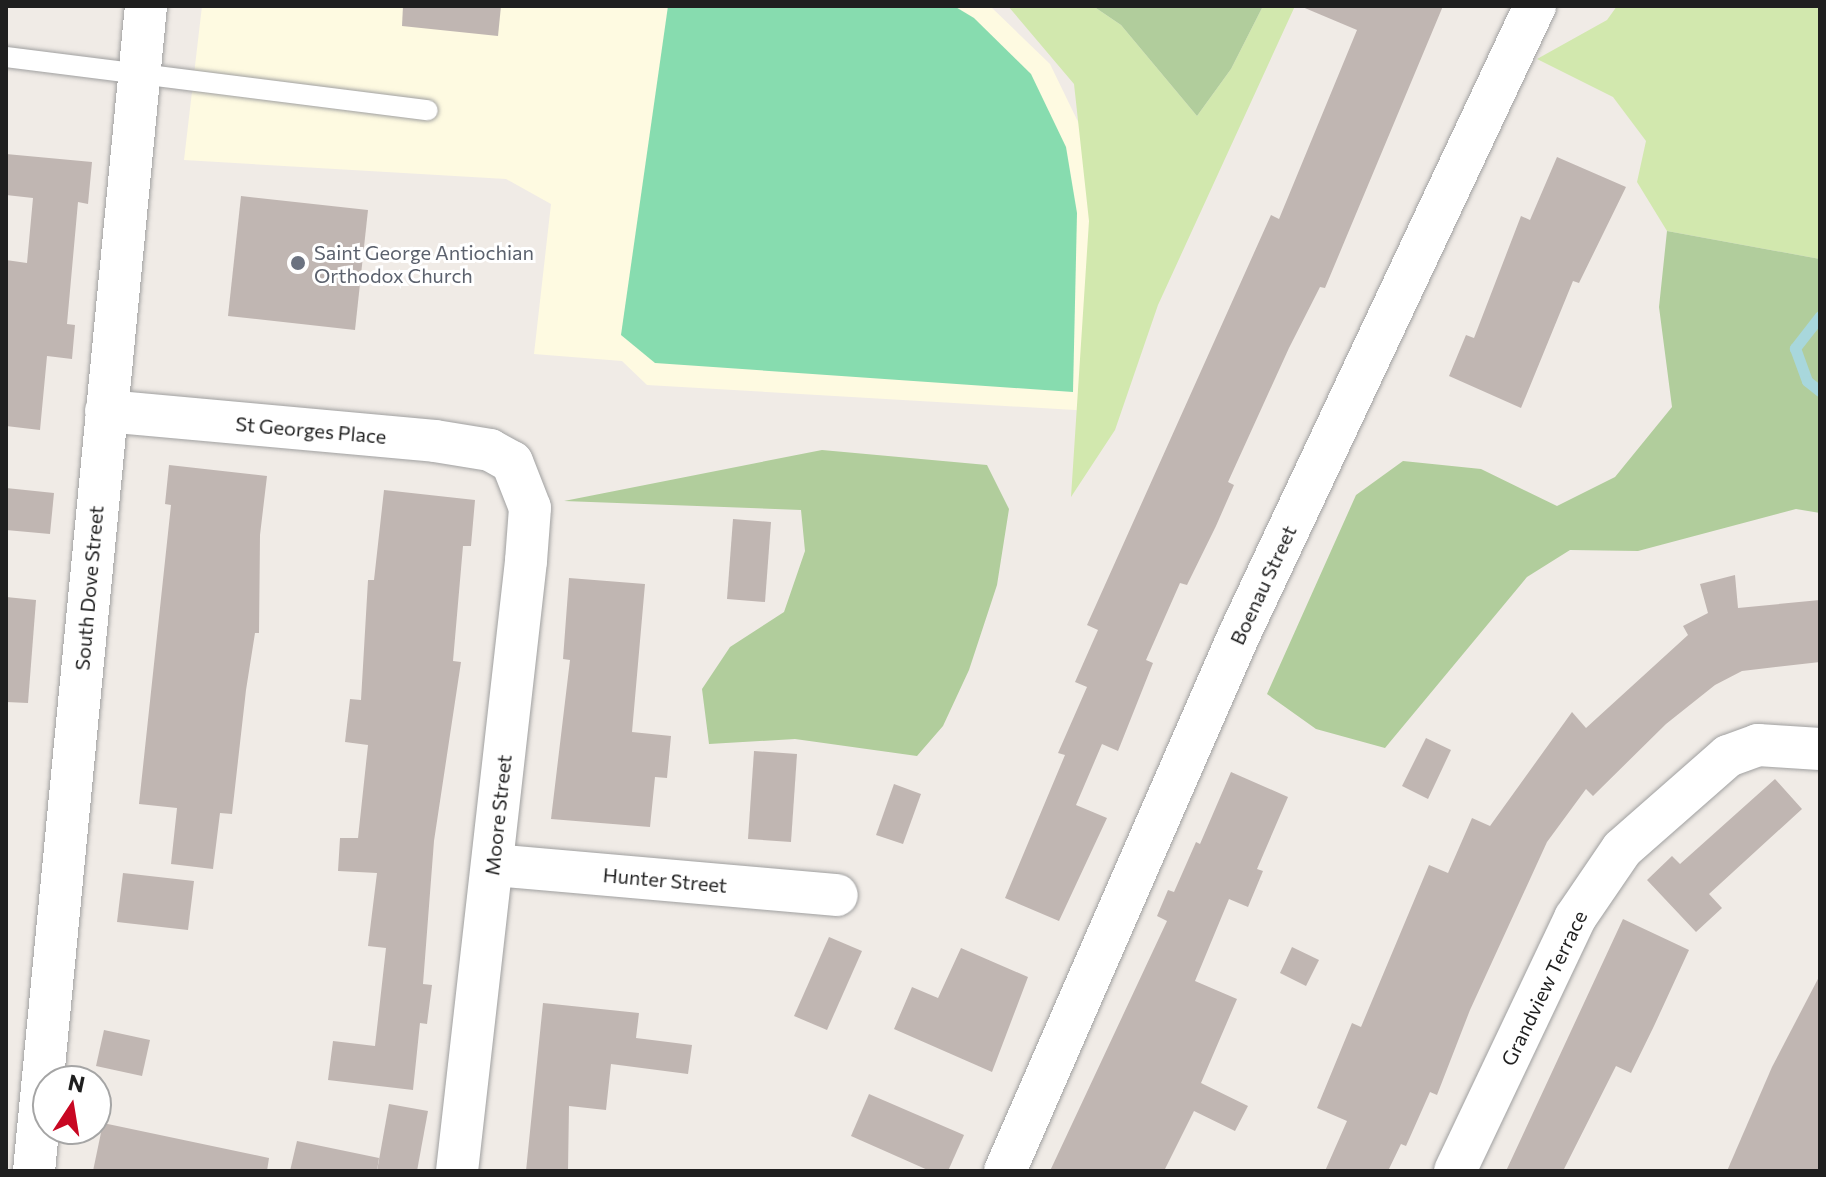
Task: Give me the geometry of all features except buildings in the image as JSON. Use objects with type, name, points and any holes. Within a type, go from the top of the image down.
[{"type":"street","name":"South Dove Street","points":[[34,1171],[146,6]]},
{"type":"street","name":"Boenau Street","points":[[1005,1171],[1239,635],[1535,6]]},
{"type":"street","name":"St Georges Place","points":[[106,411],[435,441],[490,450],[512,462]]},
{"type":"street","name":"Moore Street","points":[[457,1171],[530,508],[512,462]]},
{"type":"street","name":"Grandview Terrace","points":[[1455,1171],[1575,918],[1622,849],[1728,756],[1758,745],[1820,749]]},
{"type":"street","name":"Hunter Street","points":[[493,865],[837,895]]},
{"type":"lane","points":[[6,57],[428,110]]},
{"type":"shaded area","points":[[202,6],[990,6],[1050,64],[1098,163],[1092,411],[647,385],[622,361],[534,354],[551,204],[506,179],[184,160]]},
{"type":"green space","points":[[668,6],[954,6],[974,18],[1031,74],[1066,147],[1077,213],[1073,392],[655,363],[621,335]]},
{"type":"green space","points":[[1008,6],[1093,6],[1121,25],[1197,116],[1231,69],[1263,6],[1295,6],[1158,305],[1115,430],[1071,497],[1089,221],[1074,84]]},
{"type":"green space","points":[[1093,6],[1263,6],[1231,69],[1197,116],[1121,25]]},
{"type":"green space","points":[[1617,6],[1820,6],[1820,259],[1667,231],[1637,182],[1646,141],[1613,97],[1537,59],[1607,20]]},
{"type":"green space","points":[[1667,231],[1820,259],[1820,513],[1796,509],[1638,551],[1570,550],[1527,577],[1385,748],[1316,729],[1267,694],[1356,495],[1403,461],[1481,469],[1557,506],[1615,477],[1672,407],[1659,307]]},
{"type":"green space","points":[[822,450],[987,465],[1009,509],[997,585],[969,670],[943,726],[917,756],[795,739],[709,744],[702,689],[730,647],[784,612],[805,551],[801,510],[564,501]]},
{"type":"waterway","points":[[1820,316],[1795,348],[1807,381],[1820,391]]},
{"type":"place","name":"Saint George Antiochian Orthodox Church","points":[[298,263]]}]
